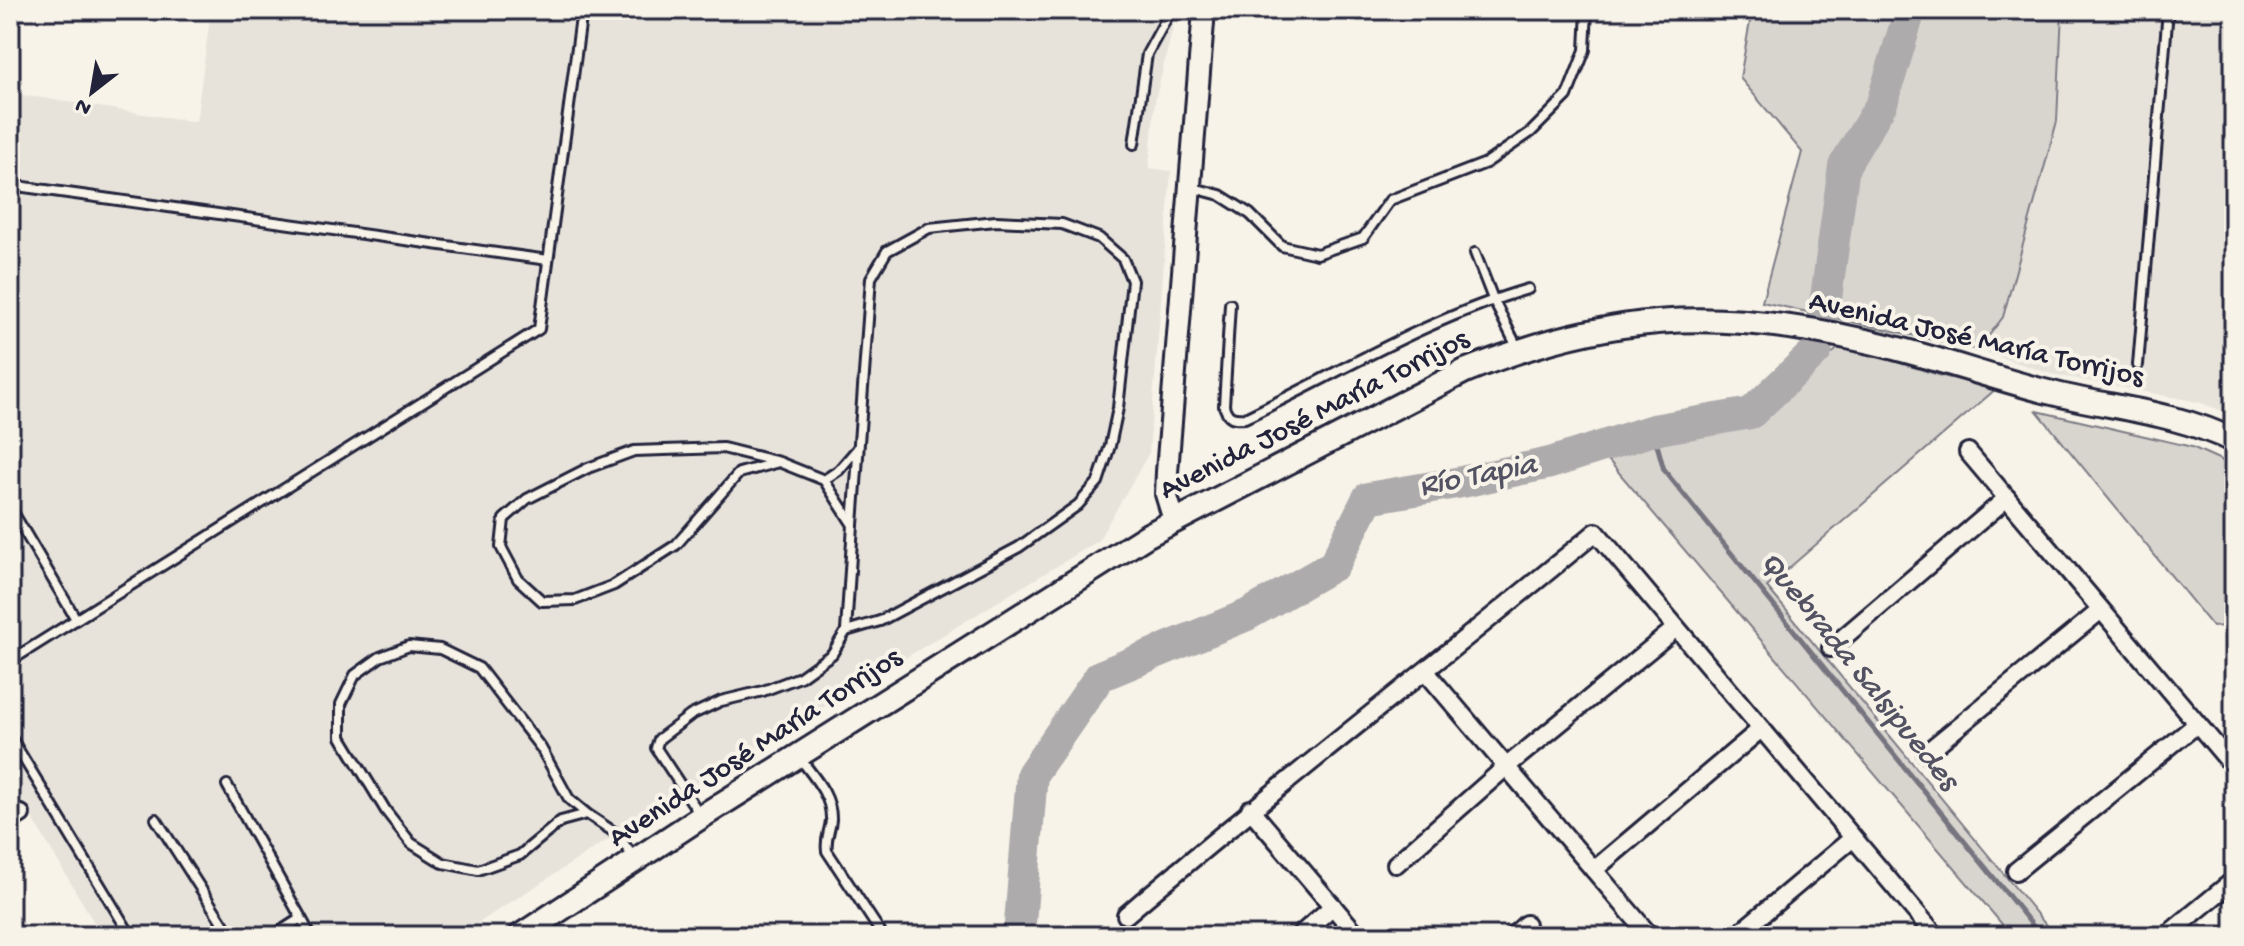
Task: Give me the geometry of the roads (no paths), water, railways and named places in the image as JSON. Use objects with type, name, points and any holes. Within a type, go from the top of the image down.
[{"type":"main road","name":"Avenida José María Torrijos","points":[[520,936],[701,817],[1174,520],[1465,371],[1518,349],[1641,322],[1695,318],[1776,325],[1862,340],[2050,393],[2199,425],[2234,441]]},
{"type":"street","points":[[1174,520],[1166,494],[1167,472],[1204,10]]},
{"type":"street","points":[[1968,452],[2234,767]]},
{"type":"street","points":[[1831,648],[2007,498]]},
{"type":"street","points":[[1126,915],[1250,809],[1426,672],[1596,532],[1936,936]]},
{"type":"street","points":[[1926,753],[2101,610]]},
{"type":"street","points":[[1396,864],[1507,766],[1676,628]]},
{"type":"street","points":[[1426,672],[1650,936]]},
{"type":"street","points":[[2016,871],[2197,724]]},
{"type":"street","points":[[1594,870],[1761,729]]},
{"type":"street","points":[[1250,809],[1358,936]]},
{"type":"street","points":[[1736,936],[1853,838]]},
{"type":"street","points":[[2166,936],[2234,880]]},
{"type":"street","points":[[1299,936],[1333,906]]},
{"type":"street","points":[[1513,936],[1526,924]]},
{"type":"lane","points":[[10,661],[539,329],[582,10]]},
{"type":"lane","points":[[1134,144],[1147,54],[1171,10]]},
{"type":"lane","points":[[1190,187],[1220,195],[1250,214],[1282,246],[1317,254],[1363,238],[1390,200],[1486,163],[1531,132],[1567,96],[1585,50],[1587,10]]},
{"type":"lane","points":[[2138,365],[2168,10]]},
{"type":"lane","points":[[10,185],[548,260]]},
{"type":"lane","points":[[701,817],[656,748],[656,743],[681,722],[721,701],[763,691],[800,677],[832,654],[846,631],[871,278],[887,251],[929,228],[996,221],[1062,224],[1099,238],[1123,259],[1132,281],[1110,446],[1098,482],[1078,505],[1019,547],[880,621],[846,631]]},
{"type":"lane","points":[[1475,253],[1518,349]]},
{"type":"lane","points":[[1230,304],[1224,406],[1233,418],[1245,418],[1392,342],[1493,299],[1528,289]]},
{"type":"lane","points":[[779,462],[739,473],[676,545],[614,585],[575,600],[542,601],[518,579],[501,547],[504,519],[527,499],[588,468],[634,451],[723,448],[779,462],[824,480],[853,525]]},
{"type":"lane","points":[[824,480],[839,470],[859,448]]},
{"type":"lane","points":[[10,507],[76,619]]},
{"type":"lane","points":[[587,814],[561,821],[520,855],[478,870],[443,863],[411,843],[386,811],[341,737],[341,704],[355,675],[380,657],[409,646],[440,649],[479,668],[541,748],[569,799],[617,834],[637,861]]},
{"type":"lane","points":[[10,736],[131,936]]},
{"type":"lane","points":[[798,756],[826,795],[830,807],[831,824],[825,836],[827,851],[883,936]]},
{"type":"lane","points":[[227,785],[311,936]]},
{"type":"lane","points":[[156,819],[231,936]]},
{"type":"lane","points":[[273,936],[301,918]]},
{"type":"waterway","name":"Río Tapia","points":[[1019,936],[1032,774],[1100,676],[1247,615],[1334,565],[1368,498],[1550,463],[1653,430],[1751,413],[1816,351],[1844,166],[1882,103],[1910,10]]},
{"type":"waterway","name":"Quebrada Salsipuedes","points":[[1653,430],[1664,470],[2041,936]]}]
